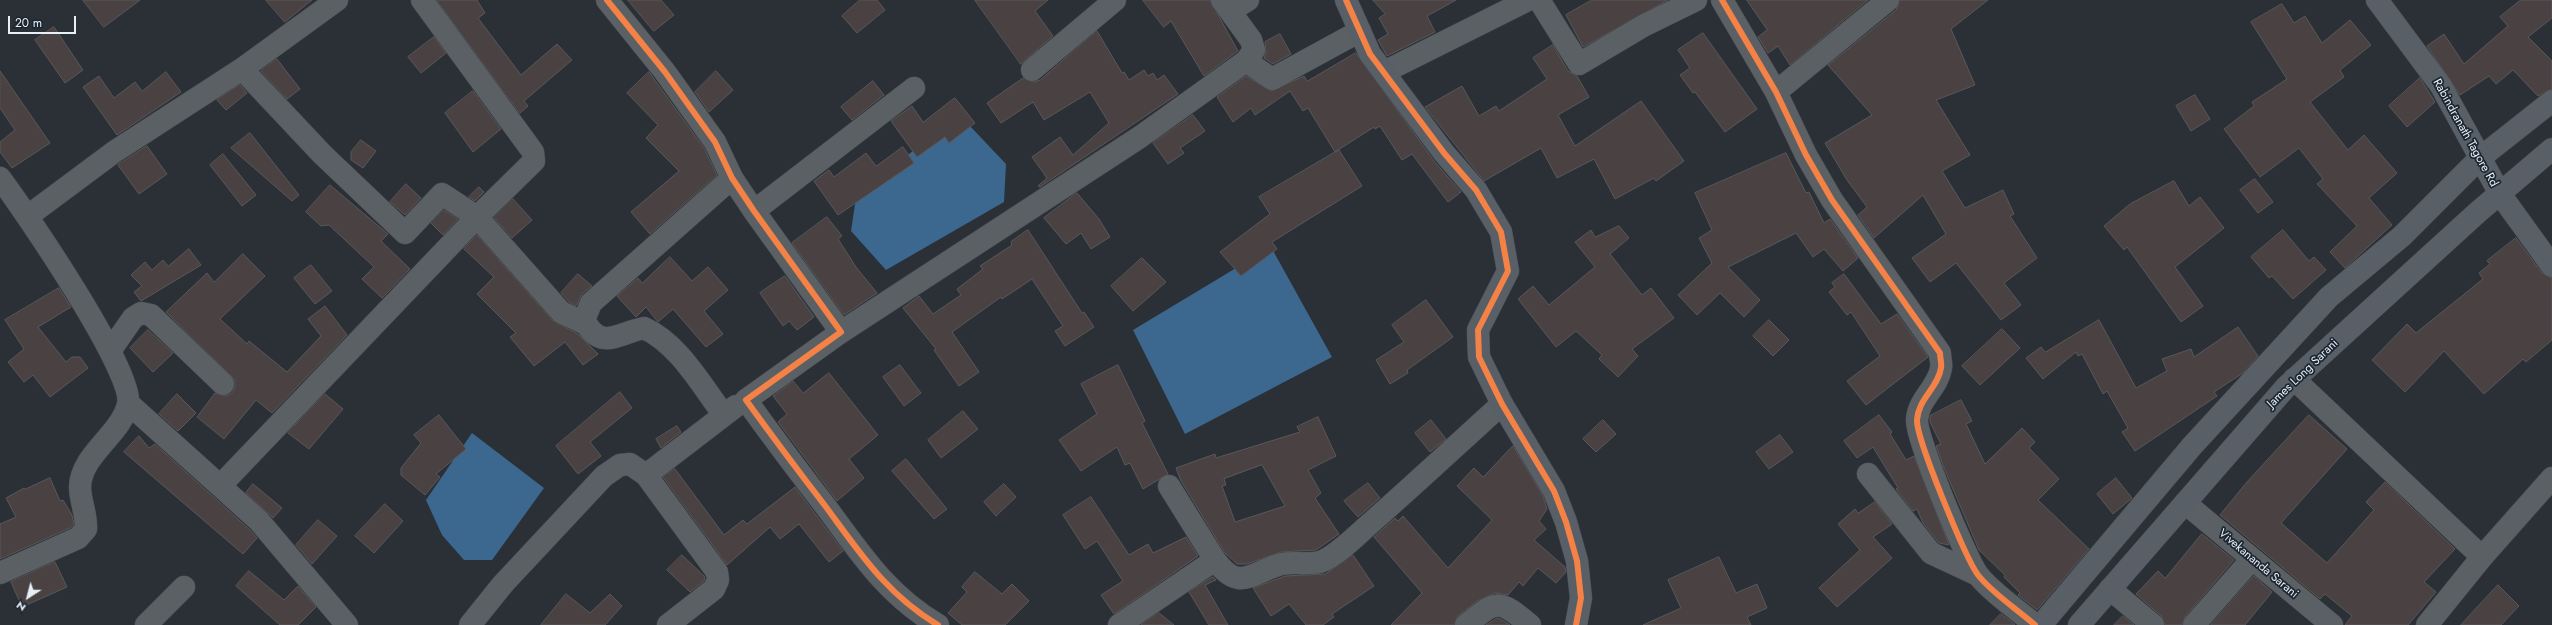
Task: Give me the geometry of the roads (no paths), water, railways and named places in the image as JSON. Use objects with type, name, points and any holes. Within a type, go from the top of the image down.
[{"type":"main road","points":[[1346,0],[1370,54],[1444,153],[1476,190],[1501,232],[1508,272],[1478,330],[1479,357],[1502,404],[1554,491],[1566,522],[1577,561],[1581,598],[1576,625]]},
{"type":"main road","name":"Rabindranath Tagore Rd","points":[[2377,0],[2441,86],[2500,194],[2552,266]]},
{"type":"main road","points":[[2041,625],[2161,482],[2253,378],[2329,297],[2402,236],[2480,158],[2552,101]]},
{"type":"main road","name":"James Long Sarani","points":[[2079,625],[2294,379],[2552,149]]},
{"type":"main road","points":[[2161,482],[2184,504]]},
{"type":"street","points":[[28,216],[114,152],[242,69],[336,0]]},
{"type":"street","points":[[220,486],[477,217],[534,162],[533,152],[422,0]]},
{"type":"street","points":[[607,0],[666,72],[715,142],[732,178],[754,211],[841,332]]},
{"type":"street","points":[[1032,70],[1114,0]]},
{"type":"street","points":[[1384,72],[1528,0]]},
{"type":"street","points":[[1539,0],[1579,64],[1643,26],[1696,0]]},
{"type":"street","points":[[1722,0],[1776,92],[1806,155],[1832,200],[1940,353],[1941,368],[1936,381],[1919,407],[1917,421],[1949,512],[1978,575]]},
{"type":"street","points":[[1776,92],[1888,0]]},
{"type":"street","points":[[646,475],[724,415],[841,332],[1140,137],[1246,61],[1254,50],[1251,40],[1233,4]]},
{"type":"street","points":[[1246,61],[1272,79],[1360,31]]},
{"type":"street","points":[[242,69],[322,154],[406,233],[442,194],[477,217],[561,312],[586,324],[597,337],[607,339],[644,328],[658,334],[670,344],[724,415]]},
{"type":"street","points":[[754,211],[914,88]]},
{"type":"street","points":[[0,178],[28,216],[110,351],[126,384],[128,403],[118,427],[86,468],[80,487],[86,516],[86,529],[78,538],[0,573]]},
{"type":"street","points":[[586,324],[584,320],[591,303],[732,178]]},
{"type":"street","points":[[110,351],[133,318],[141,313],[151,315],[223,384]]},
{"type":"street","points":[[2294,379],[2482,557]]},
{"type":"street","points":[[746,400],[864,560],[891,590],[920,614],[938,625]]},
{"type":"street","points":[[128,403],[220,486],[278,542],[348,625]]},
{"type":"street","points":[[1169,486],[1215,560],[1223,571],[1234,578],[1246,579],[1278,565],[1292,562],[1321,562],[1360,532],[1502,404]]},
{"type":"street","points":[[470,625],[503,584],[604,476],[620,465],[630,464],[646,475],[717,572],[718,580],[714,589],[668,625]]},
{"type":"street","points":[[1868,474],[1930,553],[1978,575],[2035,625]]},
{"type":"street","points":[[2427,625],[2482,557],[2552,478]]},
{"type":"street","name":"Vivekananda Sarani","points":[[2184,504],[2332,625]]},
{"type":"street","points":[[2194,625],[2252,559]]},
{"type":"street","points":[[1119,625],[1215,560]]},
{"type":"street","points":[[146,625],[184,587]]},
{"type":"street","points":[[2110,589],[2153,625]]},
{"type":"street","points":[[1466,625],[1489,607],[1499,604],[1510,609],[1530,625]]},
{"type":"water","points":[[968,124],[1006,164],[1004,202],[886,270],[851,231],[857,191],[944,129]]},
{"type":"water","points":[[1271,247],[1332,357],[1185,434],[1133,330]]},
{"type":"water","points":[[472,433],[544,488],[492,560],[464,560],[442,535],[426,500]]}]
